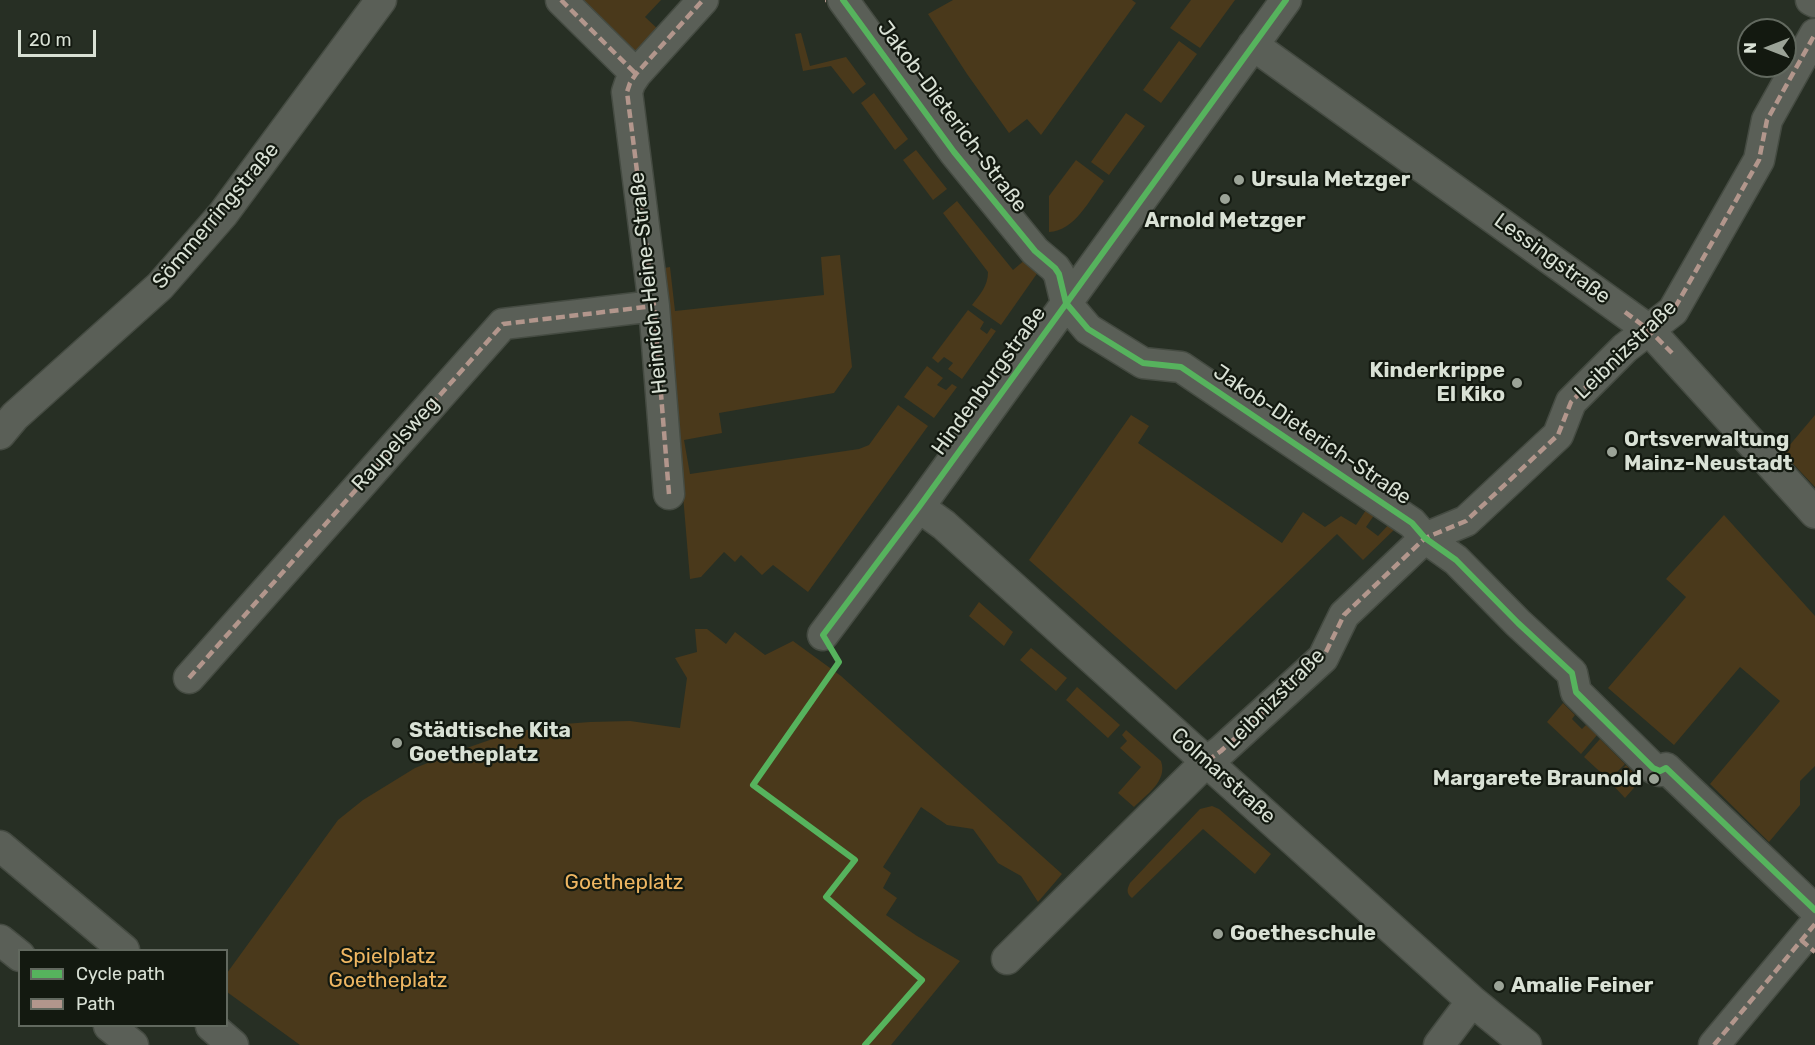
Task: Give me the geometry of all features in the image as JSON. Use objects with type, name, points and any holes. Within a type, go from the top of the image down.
[{"type":"street","name":"Sömmerringstraße","points":[[0,434],[15,416],[160,286],[223,214],[381,0]]},
{"type":"street","points":[[561,0],[636,74],[703,0]]},
{"type":"street","name":"Jakob-Dieterich-Straße","points":[[843,0],[954,152],[1035,251],[1059,274],[1066,303],[1088,329],[1143,363],[1181,367],[1412,523],[1425,538],[1456,560],[1572,673],[1576,692],[1653,768],[1660,771],[1666,768],[1815,910]]},
{"type":"street","name":"Hindenburgstraße","points":[[823,635],[919,507],[1286,0]]},
{"type":"street","points":[[1811,0],[1815,3]]},
{"type":"street","name":"Leibnizstraße","points":[[1007,959],[1207,761],[1221,751],[1323,658],[1344,615],[1425,538],[1466,521],[1558,435],[1571,402],[1625,348],[1673,311],[1759,160],[1767,120],[1815,33]]},
{"type":"street","name":"Lessingstraße","points":[[1253,45],[1277,60],[1649,330],[1815,513]]},
{"type":"street","name":"Heinrich-Heine-Straße","points":[[636,74],[627,92],[654,306],[669,494]]},
{"type":"street","name":"Raupelsweg","points":[[189,678],[503,324],[654,306]]},
{"type":"street","name":"Colmarstraße","points":[[919,507],[944,525],[1472,1000],[1526,1045]]},
{"type":"street","points":[[0,846],[122,949]]},
{"type":"street","points":[[1714,1045],[1810,939]]},
{"type":"street","points":[[0,940],[18,954]]},
{"type":"street","points":[[1439,1045],[1472,1000]]},
{"type":"street","points":[[110,1027],[133,1045]]},
{"type":"green space","points":[[573,0],[661,0],[645,17],[660,31],[636,60]]},
{"type":"green space","points":[[953,0],[1132,0],[1136,3],[1041,135],[1027,119],[1009,133],[967,74],[928,14]]},
{"type":"green space","points":[[1191,0],[1235,0],[1200,48],[1170,28]]},
{"type":"green space","points":[[801,33],[810,66],[846,57],[866,84],[853,94],[831,66],[803,71],[795,34]]},
{"type":"green space","points":[[1179,41],[1197,54],[1161,103],[1143,90]]},
{"type":"green space","points":[[874,93],[908,139],[895,150],[861,103]]},
{"type":"green space","points":[[1126,113],[1145,126],[1109,175],[1091,162]]},
{"type":"green space","points":[[916,150],[947,189],[933,200],[903,160]]},
{"type":"green space","points":[[1076,160],[1104,181],[1074,220],[1058,230],[1049,232],[1049,196]]},
{"type":"green space","points":[[957,201],[1013,270],[1033,253],[1043,265],[1001,325],[972,305],[985,286],[988,272],[943,213]]},
{"type":"green space","points":[[840,255],[852,367],[834,393],[719,413],[722,433],[684,440],[690,474],[859,449],[869,445],[898,405],[928,426],[808,592],[773,565],[762,575],[741,555],[735,562],[724,552],[701,577],[690,579],[664,268],[670,267],[675,311],[824,295],[821,257]]},
{"type":"green space","points":[[968,310],[984,322],[980,329],[987,334],[991,328],[996,331],[962,379],[948,369],[953,363],[944,357],[938,363],[932,358]]},
{"type":"green space","points":[[927,366],[943,378],[937,385],[946,390],[952,384],[957,387],[934,418],[904,397]]},
{"type":"green space","points":[[1131,415],[1149,426],[1138,443],[1282,543],[1303,512],[1325,527],[1341,516],[1356,525],[1366,510],[1354,500],[1377,511],[1366,527],[1378,536],[1391,522],[1398,526],[1363,560],[1337,534],[1176,690],[1029,560]]},
{"type":"green space","points":[[1815,415],[1815,487],[1783,453]]},
{"type":"green space","points":[[1724,515],[1815,616],[1815,766],[1800,781],[1800,805],[1769,842],[1710,784],[1780,701],[1740,667],[1674,745],[1608,688],[1686,597],[1666,579]]},
{"type":"green space","points":[[979,602],[1013,632],[1004,646],[969,616]]},
{"type":"green space","name":"Goetheplatz","points":[[695,629],[707,629],[726,644],[735,632],[765,655],[793,641],[841,676],[1062,874],[1038,902],[1021,876],[998,863],[973,829],[947,825],[921,807],[883,867],[891,873],[883,888],[897,898],[886,915],[960,961],[891,1045],[300,1045],[228,993],[228,972],[338,820],[363,800],[415,768],[507,734],[551,725],[590,722],[630,721],[680,728],[687,678],[675,658],[697,652]]},
{"type":"green space","points":[[1031,648],[1067,678],[1056,691],[1020,660]]},
{"type":"green space","points":[[1077,687],[1120,725],[1108,738],[1066,700]]},
{"type":"green space","points":[[1563,703],[1575,715],[1572,719],[1582,729],[1586,725],[1597,735],[1581,754],[1547,722]]},
{"type":"green space","points":[[1126,730],[1161,761],[1162,768],[1155,787],[1134,807],[1118,793],[1141,767],[1120,748],[1127,741],[1122,735]]},
{"type":"green space","points":[[1600,739],[1625,764],[1609,780],[1584,757]]},
{"type":"green space","points":[[1626,765],[1641,780],[1625,798],[1610,782]]},
{"type":"green space","points":[[1212,806],[1219,809],[1271,854],[1255,874],[1203,829],[1132,898],[1128,891],[1130,883],[1200,809]]},
{"type":"marked path","points":[[561,0],[636,74]]},
{"type":"marked path","points":[[669,494],[654,306],[627,92],[636,74],[703,0]]},
{"type":"marked path","points":[[1207,761],[1221,751],[1323,658],[1344,615],[1425,538],[1466,521],[1558,435],[1571,402],[1625,348],[1673,311],[1759,160],[1767,120],[1815,34]]},
{"type":"marked path","points":[[189,678],[503,324],[654,306]]},
{"type":"marked path","points":[[1625,312],[1649,330],[1672,353]]},
{"type":"marked path","points":[[1714,1045],[1815,924]]},
{"type":"marked path","points":[[1801,940],[1815,952]]},
{"type":"cycle path","points":[[843,0],[954,152],[1035,251],[1055,268],[1059,274],[1066,303],[1088,329],[1143,363],[1181,367],[1412,523],[1425,538],[1456,560],[1518,623],[1572,673],[1576,692],[1653,768],[1660,771],[1666,768],[1815,910]]},
{"type":"cycle path","points":[[865,1045],[922,980],[826,897],[855,860],[753,785],[839,662],[823,635],[919,507],[1286,0]]},
{"type":"place","name":"Ursula Metzger","points":[[1239,180]]},
{"type":"place","name":"Arnold Metzger","points":[[1225,199]]},
{"type":"place","name":"Kinderkrippe El Kiko","points":[[1517,383]]},
{"type":"place","name":"Ortsverwaltung Mainz-Neustadt","points":[[1612,452]]},
{"type":"place","name":"Städtische Kita Goetheplatz","points":[[397,743]]},
{"type":"place","name":"Margarete Braunold","points":[[1654,779]]},
{"type":"place","name":"Goetheschule","points":[[1218,934]]},
{"type":"place","name":"Amalie Feiner","points":[[1499,986]]},
{"type":"park label","name":"Spielplatz Goetheplatz","points":[[388,969]]}]
